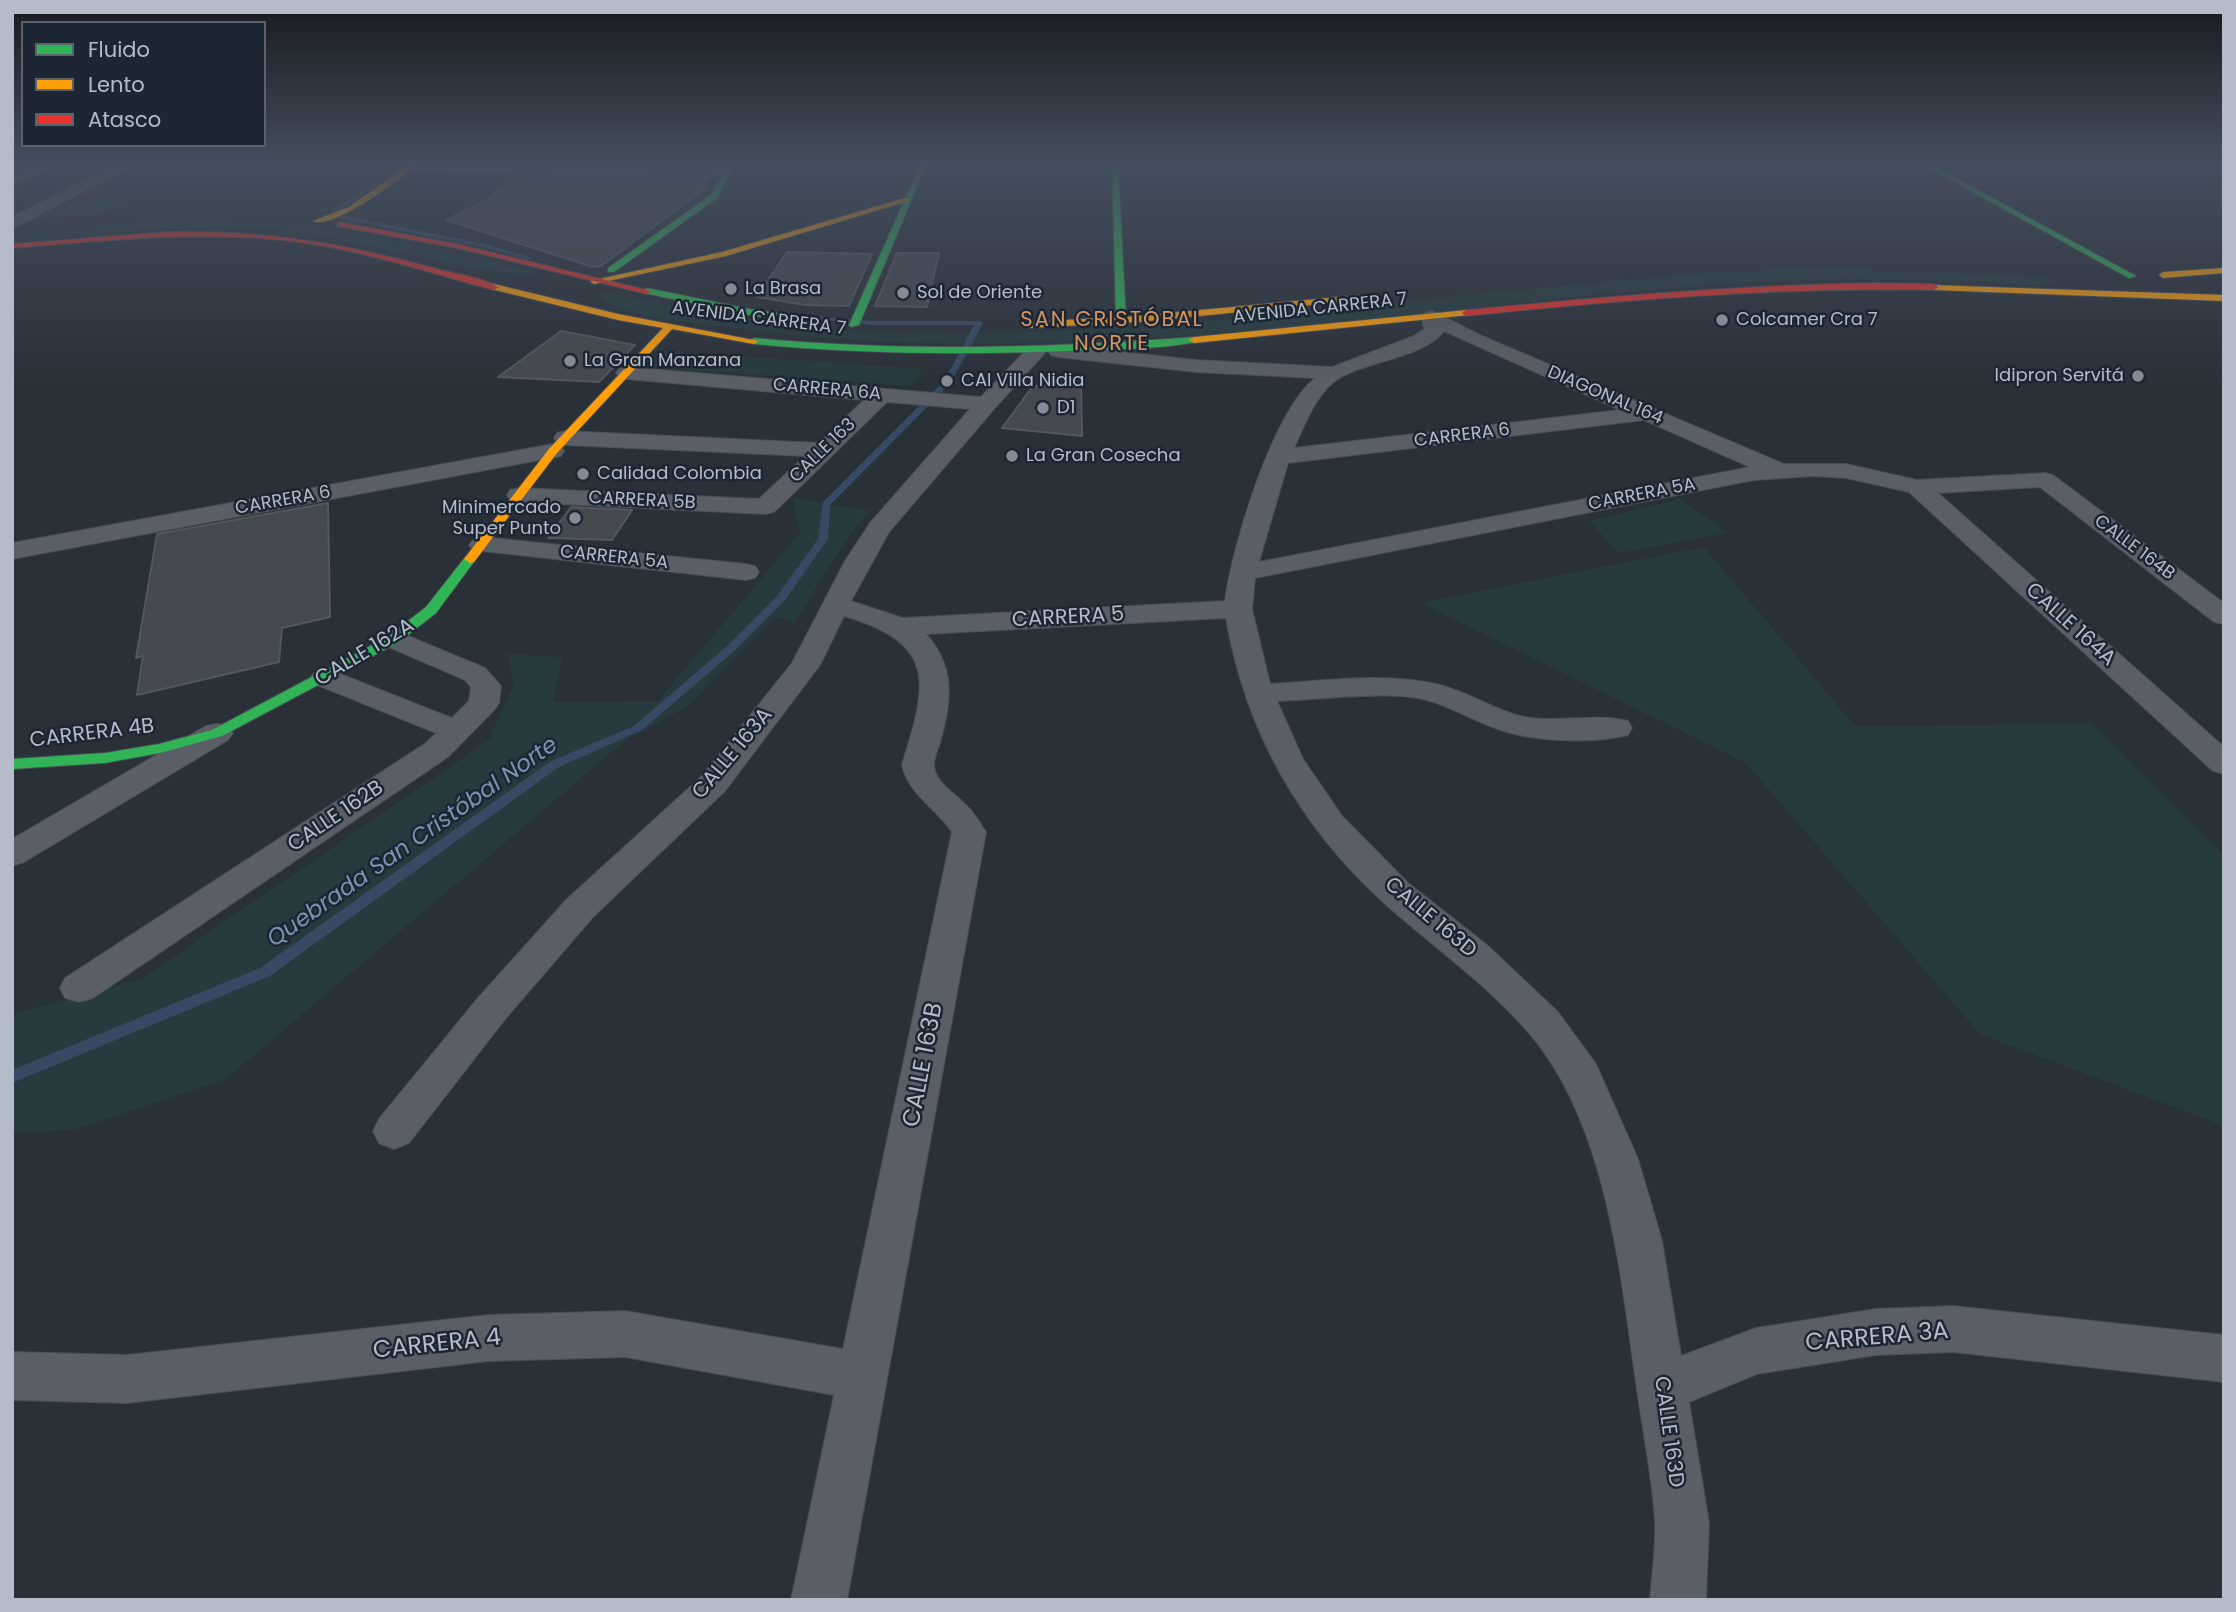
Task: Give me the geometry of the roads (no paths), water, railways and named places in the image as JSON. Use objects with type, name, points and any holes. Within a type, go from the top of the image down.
[{"type":"main road","name":"AVENIDA CARRERA 7","points":[[12,246],[110,238]]},
{"type":"main road","name":"AVENIDA CARRERA 7","points":[[280,238],[320,243],[582,312],[668,328],[834,348],[1058,351],[1181,343],[1692,292],[1817,285],[1915,286],[2220,298]]},
{"type":"main road","name":"AVENIDA CARRERA 7","points":[[418,238],[594,281],[720,307],[847,324],[889,238]]},
{"type":"main road","points":[[582,312],[594,281],[655,238]]},
{"type":"main road","points":[[419,268],[515,281],[594,281],[723,254],[777,238]]},
{"type":"main road","points":[[1118,238],[1121,320]]},
{"type":"main road","points":[[2062,238],[2132,276],[2181,291],[2220,298]]},
{"type":"main road","points":[[2089,275],[2132,276],[2224,270]]},
{"type":"main road","points":[[2058,275],[2078,284],[2076,290],[2069,293]]},
{"type":"main road","points":[[2069,293],[2120,287],[2132,281],[2132,276]]},
{"type":"main road","name":"AVENIDA CARRERA 7","points":[[1015,326],[1121,320],[1381,296]]},
{"type":"main road","name":"CALLE 162A","points":[[218,733],[394,639],[431,610],[559,444],[668,328]]},
{"type":"main road","name":"CARRERA 4B","points":[[12,764],[105,758],[160,748],[218,733]]},
{"type":"street","name":"CALLE 163D","points":[[1432,317],[1434,326],[1431,334],[1408,346],[1334,373],[1316,388],[1303,407],[1278,457],[1242,573],[1238,609],[1245,646],[1258,693],[1287,760],[1330,824],[1395,892],[1474,954],[1544,1023],[1581,1076],[1616,1159],[1639,1241],[1682,1523],[1678,1600]]},
{"type":"street","name":"DIAGONAL 164","points":[[1432,317],[1475,340],[1780,471]]},
{"type":"street","name":"CALLE 163A","points":[[394,1131],[492,1008],[580,908],[713,784],[805,665],[879,528],[986,404],[1036,351]]},
{"type":"street","points":[[1058,351],[1196,366],[1334,373]]},
{"type":"street","name":"CARRERA 6A","points":[[626,373],[986,404]]},
{"type":"street","name":"CALLE 163","points":[[765,507],[881,395]]},
{"type":"street","name":"CARRERA 6","points":[[1278,457],[1646,414]]},
{"type":"street","name":"CARRERA 6","points":[[12,551],[559,444],[824,450]]},
{"type":"street","name":"CARRERA 5A","points":[[1242,573],[1780,471],[1846,471],[1917,487],[2045,480]]},
{"type":"street","name":"CALLE 164B","points":[[2045,480],[2224,617]]},
{"type":"street","name":"CALLE 164A","points":[[1917,487],[2224,764]]},
{"type":"street","name":"CARRERA 5B","points":[[519,495],[765,507]]},
{"type":"street","name":"CARRERA 5A","points":[[482,545],[746,572]]},
{"type":"street","name":"CALLE 163B","points":[[819,1600],[860,1376],[969,832],[962,817],[930,789],[919,775],[918,765],[936,689],[933,662],[914,637],[898,626],[838,606]]},
{"type":"street","name":"CARRERA 5","points":[[898,626],[1238,609]]},
{"type":"street","name":"CALLE 162B","points":[[79,988],[437,750],[484,703],[486,686],[475,674],[394,639]]},
{"type":"street","points":[[325,678],[458,731]]},
{"type":"street","points":[[1258,693],[1404,687],[1434,692],[1509,723],[1555,730],[1617,727]]},
{"type":"street","name":"CALLE 162A","points":[[12,853],[218,733]]},
{"type":"street","name":"CARRERA 3A","points":[[1662,1388],[1756,1351],[1876,1332],[1953,1329],[2224,1359]]},
{"type":"street","name":"CARRERA 4","points":[[12,1376],[127,1379],[489,1338],[625,1334],[860,1376]]},
{"type":"waterway","points":[[448,238],[530,258]]},
{"type":"waterway","name":"Quebrada San Cristóbal Norte","points":[[12,1077],[265,972],[555,764],[638,728],[730,649],[781,598],[823,539],[826,504],[947,382],[979,323],[873,323],[804,317]]},
{"type":"place","name":"La Brasa","points":[[731,289]]},
{"type":"place","name":"Sol de Oriente","points":[[903,293]]},
{"type":"place","name":"Colcamer Cra 7","points":[[1722,320]]},
{"type":"place","name":"La Gran Manzana","points":[[570,361]]},
{"type":"place","name":"Idipron Servitá","points":[[2138,376]]},
{"type":"place","name":"CAI Villa Nidia","points":[[947,381]]},
{"type":"place","name":"D1","points":[[1043,408]]},
{"type":"place","name":"La Gran Cosecha","points":[[1012,456]]},
{"type":"place","name":"Calidad Colombia","points":[[583,474]]},
{"type":"place","name":"Minimercado Super Punto","points":[[575,518]]},
{"type":"district","name":"SAN CRISTÓBAL NORTE","points":[[1112,333]]}]
